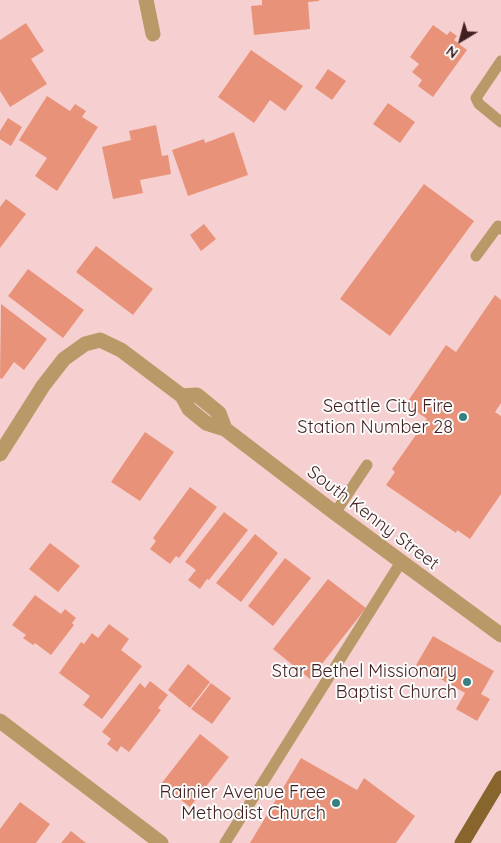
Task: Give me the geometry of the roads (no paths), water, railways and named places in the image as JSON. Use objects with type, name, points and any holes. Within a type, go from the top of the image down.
[{"type":"main road","points":[[462,843],[501,778]]},
{"type":"street","points":[[146,0],[153,34]]},
{"type":"street","name":"South Kenny Street","points":[[0,454],[43,386],[64,360],[85,344],[100,340],[121,350],[182,396],[197,395],[219,413],[225,429],[335,513],[501,635]]},
{"type":"street","points":[[0,721],[161,843]]},
{"type":"lane","points":[[501,61],[476,98],[485,110],[501,122]]},
{"type":"lane","points":[[476,256],[498,226],[501,228]]},
{"type":"lane","points":[[335,513],[367,465]]},
{"type":"lane","points":[[225,843],[401,562]]},
{"type":"place","name":"Seattle City Fire Station Number 28","points":[[463,417]]},
{"type":"place","name":"Star Bethel Missionary Baptist Church","points":[[467,682]]},
{"type":"place","name":"Rainier Avenue Free Methodist Church","points":[[336,803]]}]
